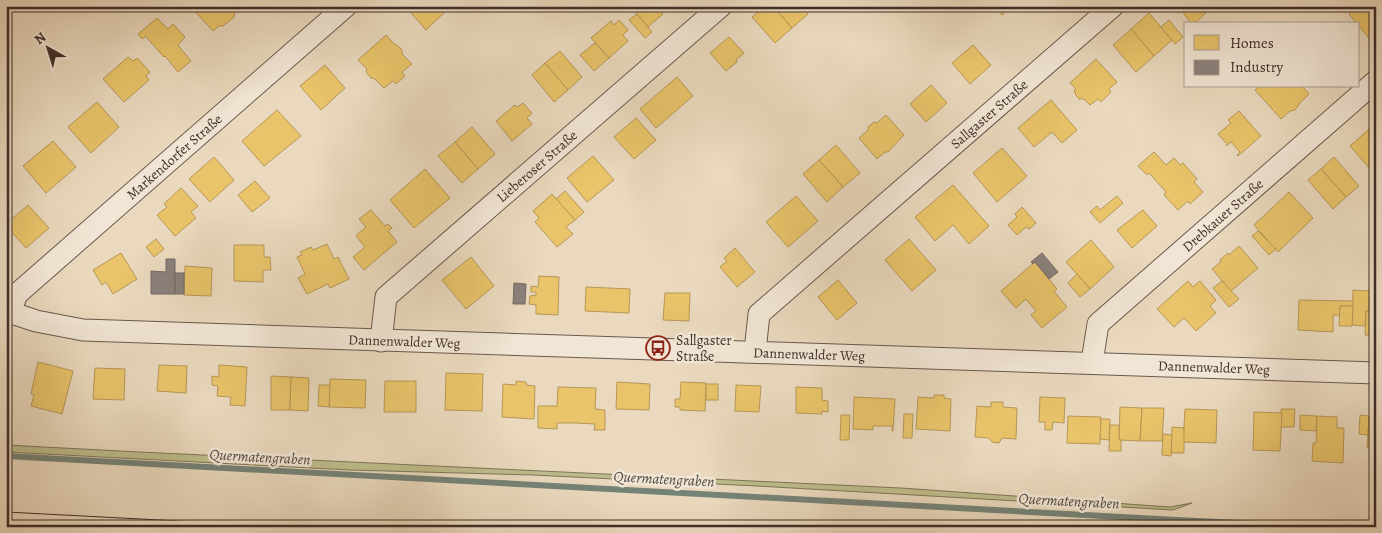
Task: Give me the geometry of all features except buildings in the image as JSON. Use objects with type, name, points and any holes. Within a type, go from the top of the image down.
[{"type":"street","name":"Markendorfer Straße","points":[[8,312],[17,294],[346,6]]},
{"type":"street","name":"Lieberoser Straße","points":[[381,341],[386,297],[721,6]]},
{"type":"street","name":"Sallgaster Straße","points":[[755,351],[759,314],[1113,6]]},
{"type":"street","name":"Drebkauer Straße","points":[[1092,362],[1098,324],[1376,82]]},
{"type":"street","name":"Dannenwalder Weg","points":[[8,312],[36,321],[83,330],[381,341],[1092,362],[1376,373]]},
{"type":"shaded area","points":[[6,445],[901,488],[1170,507],[1192,503],[1173,510],[532,475],[349,470],[6,452]]},
{"type":"waterway","name":"Quermatengraben","points":[[6,456],[1321,527]]},
{"type":"tram line","points":[[6,512],[294,527]]},
{"type":"place","name":"Sallgaster Straße","points":[[658,348]]}]
